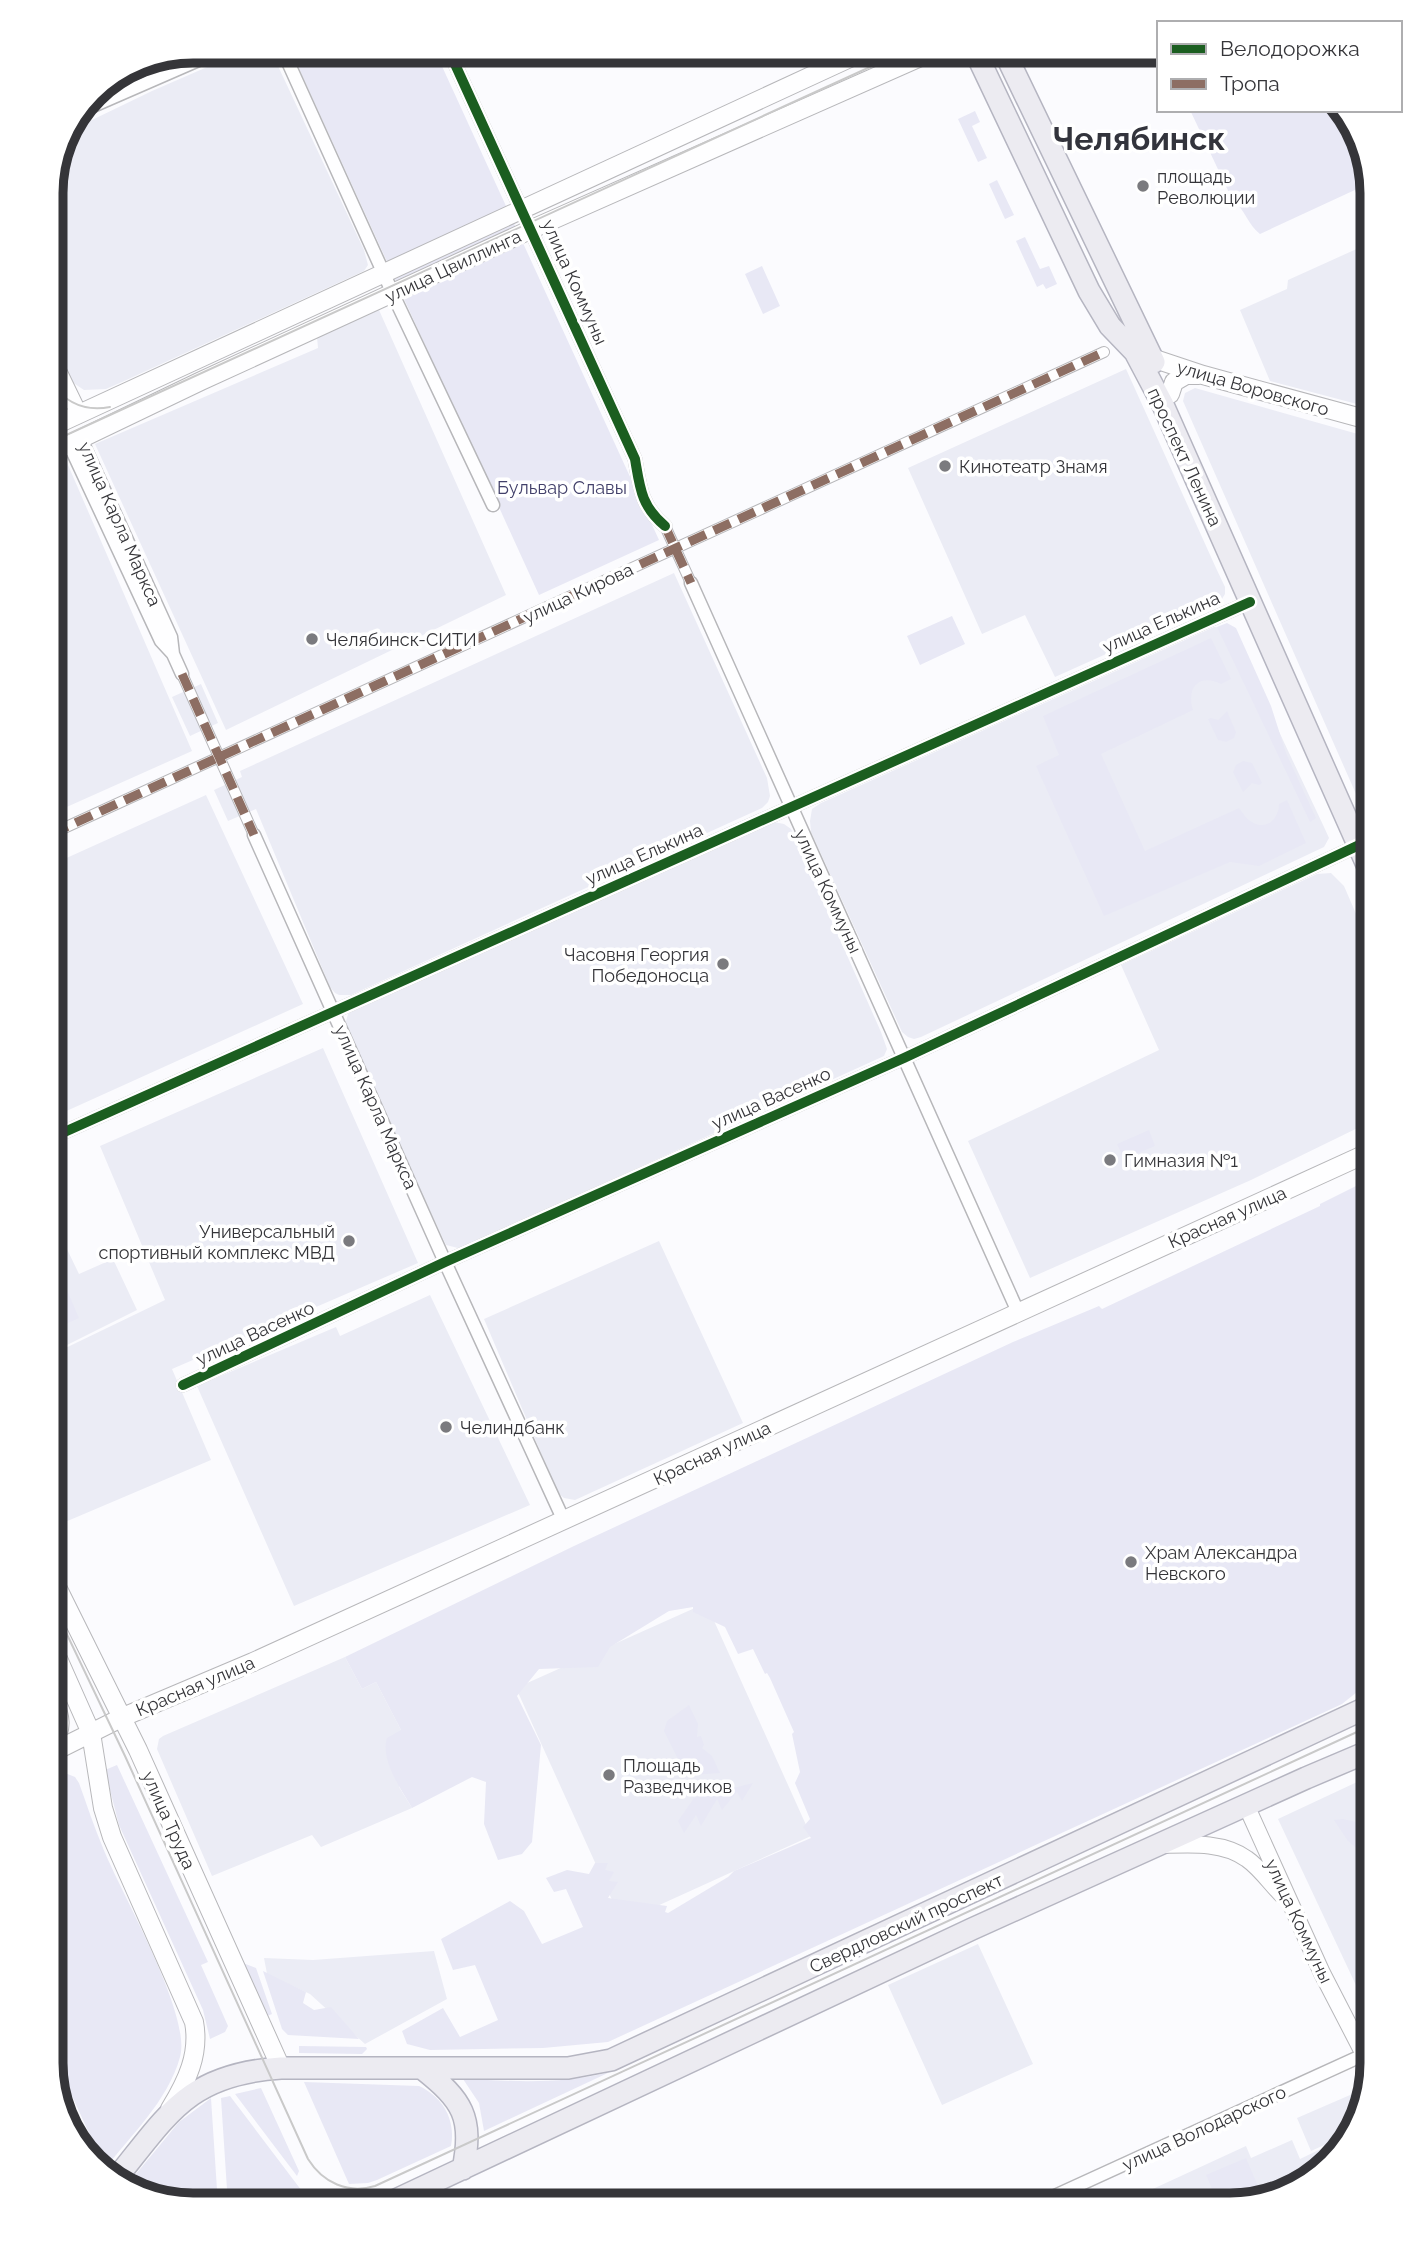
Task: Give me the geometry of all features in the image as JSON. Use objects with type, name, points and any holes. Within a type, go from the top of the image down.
[{"type":"main road","name":"улица Цвиллинга","points":[[63,418],[79,414],[839,63]]},
{"type":"main road","name":"улица Цвиллинга","points":[[63,447],[532,229],[907,63]]},
{"type":"main road","name":"проспект Ленина","points":[[981,63],[1089,291],[1110,326],[1144,355],[1170,394],[1360,826]]},
{"type":"main road","name":"проспект Ленина","points":[[1010,63],[1144,355],[1163,405],[1250,602],[1360,828]]},
{"type":"main road","name":"улица Воровского","points":[[1144,355],[1203,375],[1360,418]]},
{"type":"main road","points":[[1170,394],[1174,382],[1186,375],[1203,375]]},
{"type":"main road","name":"улица Карла Маркса","points":[[75,441],[79,414]]},
{"type":"main road","name":"улица Карла Маркса","points":[[63,430],[75,441]]},
{"type":"main road","name":"Красная улица","points":[[63,1747],[122,1717],[253,1662],[1360,1156]]},
{"type":"main road","name":"улица Труда","points":[[63,1600],[122,1717],[281,2068]]},
{"type":"main road","points":[[63,1670],[91,1733],[103,1808]]},
{"type":"main road","name":"Свердловский проспект","points":[[122,2171],[165,2118],[192,2094],[223,2078],[245,2072],[281,2068],[568,2068],[611,2060],[1360,1712]]},
{"type":"main road","points":[[63,1754],[71,1754],[83,1762],[94,1779],[116,1847],[194,2022],[196,2046],[193,2062],[180,2093],[165,2118]]},
{"type":"main road","name":"Свердловский проспект","points":[[411,2193],[788,2015],[1360,1755]]},
{"type":"main road","name":"улица Коммуны","points":[[1232,1772],[1246,1805]]},
{"type":"main road","points":[[423,2069],[449,2089],[462,2109],[467,2136],[463,2169]]},
{"type":"street","points":[[97,105],[192,63]]},
{"type":"street","points":[[288,63],[383,273],[493,505]]},
{"type":"street","name":"улица Коммуны","points":[[455,63],[635,458],[640,489],[652,514],[666,526],[1018,1312]]},
{"type":"street","name":"улица Кирова","points":[[63,829],[1104,352]]},
{"type":"street","name":"улица Карла Маркса","points":[[63,381],[79,414]]},
{"type":"street","name":"улица Карла Маркса","points":[[75,441],[171,637],[173,654],[219,758],[564,1521]]},
{"type":"street","name":"улица Елькина","points":[[63,1133],[1250,602]]},
{"type":"street","name":"улица Васенко","points":[[183,1385],[445,1262],[904,1058],[1360,848]]},
{"type":"street","name":"улица Коммуны","points":[[1246,1805],[1291,1904],[1360,2040]]},
{"type":"street","points":[[1163,1844],[1198,1844],[1236,1853],[1248,1859],[1291,1904]]},
{"type":"street","name":"улица Володарского","points":[[1062,2193],[1360,2062]]},
{"type":"shaded area","points":[[216,63],[277,63],[364,250],[368,265],[364,271],[122,382],[106,389],[84,390],[66,378],[63,371],[63,184],[67,159],[82,125]]},
{"type":"shaded area","points":[[1360,247],[1360,405],[1270,381],[1240,310],[1287,289],[1288,280]]},
{"type":"shaded area","points":[[379,310],[506,595],[226,730],[95,444],[318,348],[317,337]]},
{"type":"shaded area","points":[[1126,369],[1225,587],[1225,594],[1220,602],[1204,610],[1055,677],[1025,615],[982,634],[908,468]]},
{"type":"shaded area","points":[[1195,388],[1360,435],[1360,803],[1183,401],[1185,393]]},
{"type":"shaded area","points":[[63,458],[65,458],[192,751],[63,809]]},
{"type":"shaded area","points":[[674,573],[767,778],[770,796],[768,802],[762,808],[351,995],[335,993],[330,987],[256,809],[228,821],[214,790],[242,777],[240,771]]},
{"type":"shaded area","points":[[1214,627],[1228,628],[1232,632],[1329,838],[1324,847],[921,1037],[908,1037],[902,1032],[811,832],[812,809]]},
{"type":"shaded area","points":[[201,684],[218,723],[190,736],[172,697]]},
{"type":"shaded area","points":[[206,795],[303,1004],[63,1113],[63,860]]},
{"type":"shaded area","points":[[769,821],[784,824],[791,829],[881,1032],[887,1049],[884,1056],[464,1247],[446,1245],[347,1034],[345,1025],[348,1014]]},
{"type":"shaded area","points":[[1331,873],[1344,886],[1360,923],[1360,1127],[1251,1180],[1030,1278],[968,1141],[1159,1050],[1121,965],[1317,874]]},
{"type":"shaded area","points":[[323,1048],[418,1263],[172,1369],[211,1460],[63,1523],[63,1349],[165,1300],[100,1146]]},
{"type":"shaded area","points":[[63,1241],[79,1274],[113,1259],[137,1310],[63,1347]]},
{"type":"shaded area","points":[[659,1241],[743,1423],[575,1500],[564,1498],[558,1493],[484,1319]]},
{"type":"shaded area","points":[[430,1295],[530,1505],[294,1606],[197,1386],[336,1327],[340,1336]]},
{"type":"shaded area","points":[[706,1603],[811,1836],[622,1922],[516,1688]]},
{"type":"shaded area","points":[[345,1657],[362,1689],[376,1682],[401,1730],[399,1787],[412,1808],[321,1847],[312,1835],[212,1876],[157,1749],[159,1739]]},
{"type":"shaded area","points":[[1360,1781],[1360,1994],[1278,1819]]},
{"type":"shaded area","points":[[978,1944],[1033,2064],[942,2105],[888,1985]]},
{"type":"shaded area","points":[[434,1951],[447,1999],[365,2044],[310,1994],[267,1974],[264,1958],[313,1960]]},
{"type":"shaded area","points":[[1357,2092],[1343,2128],[1334,2141],[1311,2151],[1297,2118]]},
{"type":"shaded area","points":[[1292,2140],[1300,2159],[1332,2144],[1302,2171],[1288,2180],[1264,2189],[1230,2193],[1144,2193],[1246,2146],[1251,2158]]},
{"type":"green space","name":"Бульвар Славы","points":[[296,63],[440,63],[659,540],[539,595]]},
{"type":"green space","points":[[975,111],[980,122],[972,126],[987,158],[978,162],[958,119]]},
{"type":"green space","points":[[1191,112],[1332,112],[1347,135],[1358,167],[1360,188],[1260,234],[1233,201]]},
{"type":"green space","points":[[997,180],[1014,215],[1005,219],[989,184]]},
{"type":"green space","points":[[1025,237],[1040,269],[1049,266],[1057,284],[1046,289],[1043,284],[1037,287],[1016,241]]},
{"type":"green space","points":[[762,266],[780,306],[763,314],[745,274]]},
{"type":"green space","points":[[952,616],[965,644],[920,665],[907,636]]},
{"type":"green space","points":[[1227,623],[1236,628],[1271,706],[1286,753],[1316,818],[1310,822],[1217,627]]},
{"type":"green space","points":[[1211,638],[1231,679],[1221,684],[1206,680],[1201,682],[1196,685],[1191,695],[1193,710],[1101,754],[1145,851],[1239,808],[1252,822],[1267,824],[1277,814],[1279,804],[1287,800],[1306,843],[1259,866],[1230,862],[1104,916],[1036,766],[1059,755],[1043,716]]},
{"type":"green space","points":[[1227,711],[1236,732],[1234,738],[1226,742],[1218,740],[1208,719],[1218,720]]},
{"type":"green space","points":[[1243,761],[1252,763],[1262,783],[1252,783],[1243,792],[1233,772],[1236,765]]},
{"type":"green space","points":[[1149,1130],[1155,1146],[1124,1159],[1117,1144]]},
{"type":"green space","points":[[1360,1184],[1360,1690],[1342,1704],[608,2042],[543,2048],[430,2050],[407,2044],[402,2031],[443,2008],[460,2037],[498,2020],[475,1965],[453,1970],[441,1939],[510,1901],[524,1911],[542,1944],[583,1927],[566,1889],[554,1892],[546,1878],[567,1870],[589,1874],[595,1863],[608,1863],[605,1870],[614,1872],[609,1881],[618,1882],[608,1898],[667,1906],[665,1912],[668,1913],[734,1871],[811,1838],[803,1827],[810,1819],[795,1783],[800,1772],[792,1734],[794,1732],[770,1678],[765,1674],[753,1649],[738,1654],[725,1627],[693,1612],[693,1607],[669,1611],[610,1647],[598,1667],[539,1669],[517,1696],[541,1745],[532,1842],[522,1854],[498,1860],[484,1824],[486,1782],[472,1777],[412,1808],[386,1756],[387,1738],[401,1730],[376,1682],[362,1689],[345,1657],[574,1546],[1013,1342],[1099,1306],[1102,1309]]},
{"type":"green space","points":[[66,1288],[79,1318],[63,1325],[63,1289]]},
{"type":"green space","points":[[689,1705],[698,1724],[697,1737],[701,1736],[704,1745],[702,1748],[712,1756],[720,1773],[685,1773],[664,1731],[667,1721]]},
{"type":"green space","points":[[117,1765],[208,1962],[201,1965],[228,2026],[225,2032],[210,2039],[203,2010],[119,1825],[105,1770]]},
{"type":"green space","points":[[63,1774],[75,1777],[79,1783],[103,1848],[166,1984],[181,2038],[180,2057],[167,2088],[110,2163],[89,2133],[64,2078]]},
{"type":"green space","points":[[753,1783],[742,1801],[737,1792],[722,1810],[717,1799],[701,1826],[696,1815],[684,1833],[678,1821],[694,1798]]},
{"type":"green space","points":[[1334,1820],[1360,1823],[1360,1851],[1348,1841]]},
{"type":"green space","points":[[243,1963],[256,1968],[272,2014],[267,2016]]},
{"type":"green space","points":[[263,1971],[306,1992],[303,2003],[314,2010],[331,2007],[359,2039],[288,2035],[282,2029]]},
{"type":"green space","points":[[299,2046],[367,2049],[362,2054],[299,2053]]},
{"type":"green space","points":[[610,2072],[484,2131],[479,2103],[463,2079],[555,2080]]},
{"type":"green space","points":[[304,2082],[419,2086],[435,2096],[446,2110],[451,2127],[451,2146],[377,2180],[349,2184]]},
{"type":"green space","points":[[261,2088],[299,2171],[297,2176],[235,2094]]},
{"type":"green space","points":[[230,2096],[303,2193],[227,2193],[221,2098]]},
{"type":"green space","points":[[211,2098],[217,2193],[167,2191],[132,2178],[179,2122]]},
{"type":"green space","points":[[1246,2158],[1260,2190],[1214,2193],[1206,2175]]},
{"type":"tram line","points":[[63,437],[879,63]]},
{"type":"tram line","points":[[63,396],[84,407],[110,407]]},
{"type":"tram line","points":[[63,1626],[308,2159],[329,2180],[355,2189],[375,2186],[1360,1731]]},
{"type":"marked path","points":[[63,829],[1104,352]]},
{"type":"marked path","points":[[665,526],[691,583]]},
{"type":"marked path","points":[[182,674],[254,835]]},
{"type":"cycle path","points":[[454,63],[635,459],[646,504],[665,526]]},
{"type":"cycle path","points":[[63,1133],[1250,602]]},
{"type":"cycle path","points":[[183,1385],[445,1262],[904,1058],[1360,845]]},
{"type":"place","name":"площадь Революции","points":[[1143,186]]},
{"type":"place","name":"Кинотеатр Знамя","points":[[945,466]]},
{"type":"place","name":"Челябинск-СИТИ","points":[[312,639]]},
{"type":"place","name":"Часовня Георгия Победоносца","points":[[723,964]]},
{"type":"place","name":"Гимназия №1","points":[[1110,1160]]},
{"type":"place","name":"Универсальный спортивный комплекс МВД","points":[[349,1241]]},
{"type":"place","name":"Челиндбанк","points":[[446,1427]]},
{"type":"place","name":"Храм Александра Невского","points":[[1131,1562]]},
{"type":"place","name":"Площадь Разведчиков","points":[[609,1775]]},
{"type":"district","name":"Челябинск","points":[[1139,138]]}]
